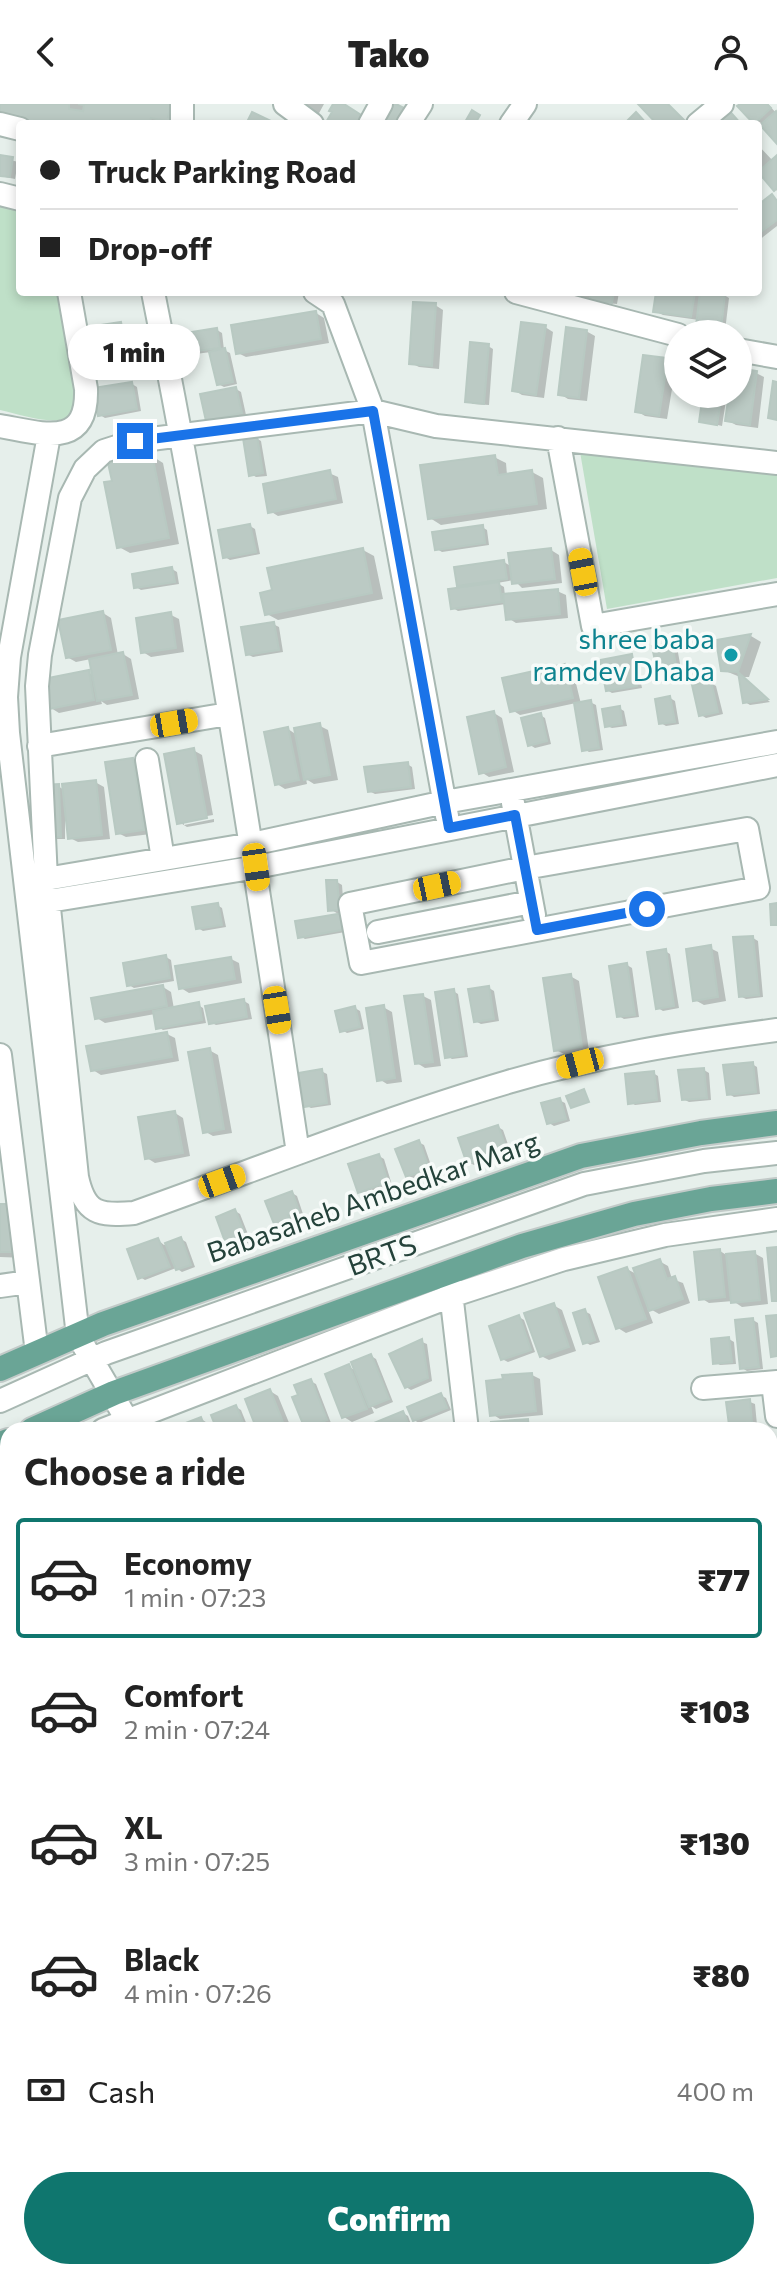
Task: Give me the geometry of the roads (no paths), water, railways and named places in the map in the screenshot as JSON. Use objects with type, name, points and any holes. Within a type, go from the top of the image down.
[{"type":"main road","name":"Babasaheb Ambedkar Marg","points":[[0,1369],[103,1324],[581,1156],[687,1135],[777,1123]]},
{"type":"main road","points":[[50,1422],[114,1393],[448,1270],[522,1246],[634,1214],[711,1199],[777,1191]]},
{"type":"street","points":[[285,104],[307,120]]},
{"type":"street","points":[[703,120],[722,104]]},
{"type":"street","points":[[0,426],[49,435],[66,433],[77,425],[86,403],[70,296]]},
{"type":"street","points":[[154,296],[182,437],[256,867],[298,1153]]},
{"type":"street","points":[[321,296],[333,304],[373,411],[449,828]]},
{"type":"street","points":[[537,296],[664,331]]},
{"type":"street","points":[[752,353],[777,357]]},
{"type":"street","points":[[777,463],[436,426],[373,411],[135,441],[104,451],[85,469],[70,498],[40,655],[39,746],[47,890],[77,1177],[82,1197],[93,1209],[106,1216],[134,1213],[298,1153],[508,1082],[658,1046],[777,1030]]},
{"type":"street","points":[[49,435],[4,669],[8,733],[78,1336],[127,1420]]},
{"type":"street","points":[[558,438],[593,626],[777,594]]},
{"type":"street","points":[[39,746],[228,714]]},
{"type":"street","points":[[47,890],[163,859],[252,844],[445,802],[777,742]]},
{"type":"street","points":[[147,760],[163,859]]},
{"type":"street","points":[[47,890],[256,867],[777,765]]},
{"type":"street","points":[[511,790],[537,930]]},
{"type":"street","points":[[747,829],[758,888],[361,963],[350,904],[525,868],[747,829]]},
{"type":"street","points":[[378,932],[531,902]]},
{"type":"street","points":[[0,1055],[37,1353]]},
{"type":"street","name":"BRTS","points":[[0,1401],[93,1358],[584,1184],[704,1161],[777,1153]]},
{"type":"street","points":[[122,1422],[451,1296],[564,1259],[665,1235],[777,1219]]},
{"type":"street","points":[[448,1270],[466,1422]]},
{"type":"street","points":[[0,1286],[28,1282]]},
{"type":"street","points":[[703,1388],[775,1382],[777,1416]]},
{"type":"place","name":"shree baba ramdev Dhaba","points":[[731,655]]}]
